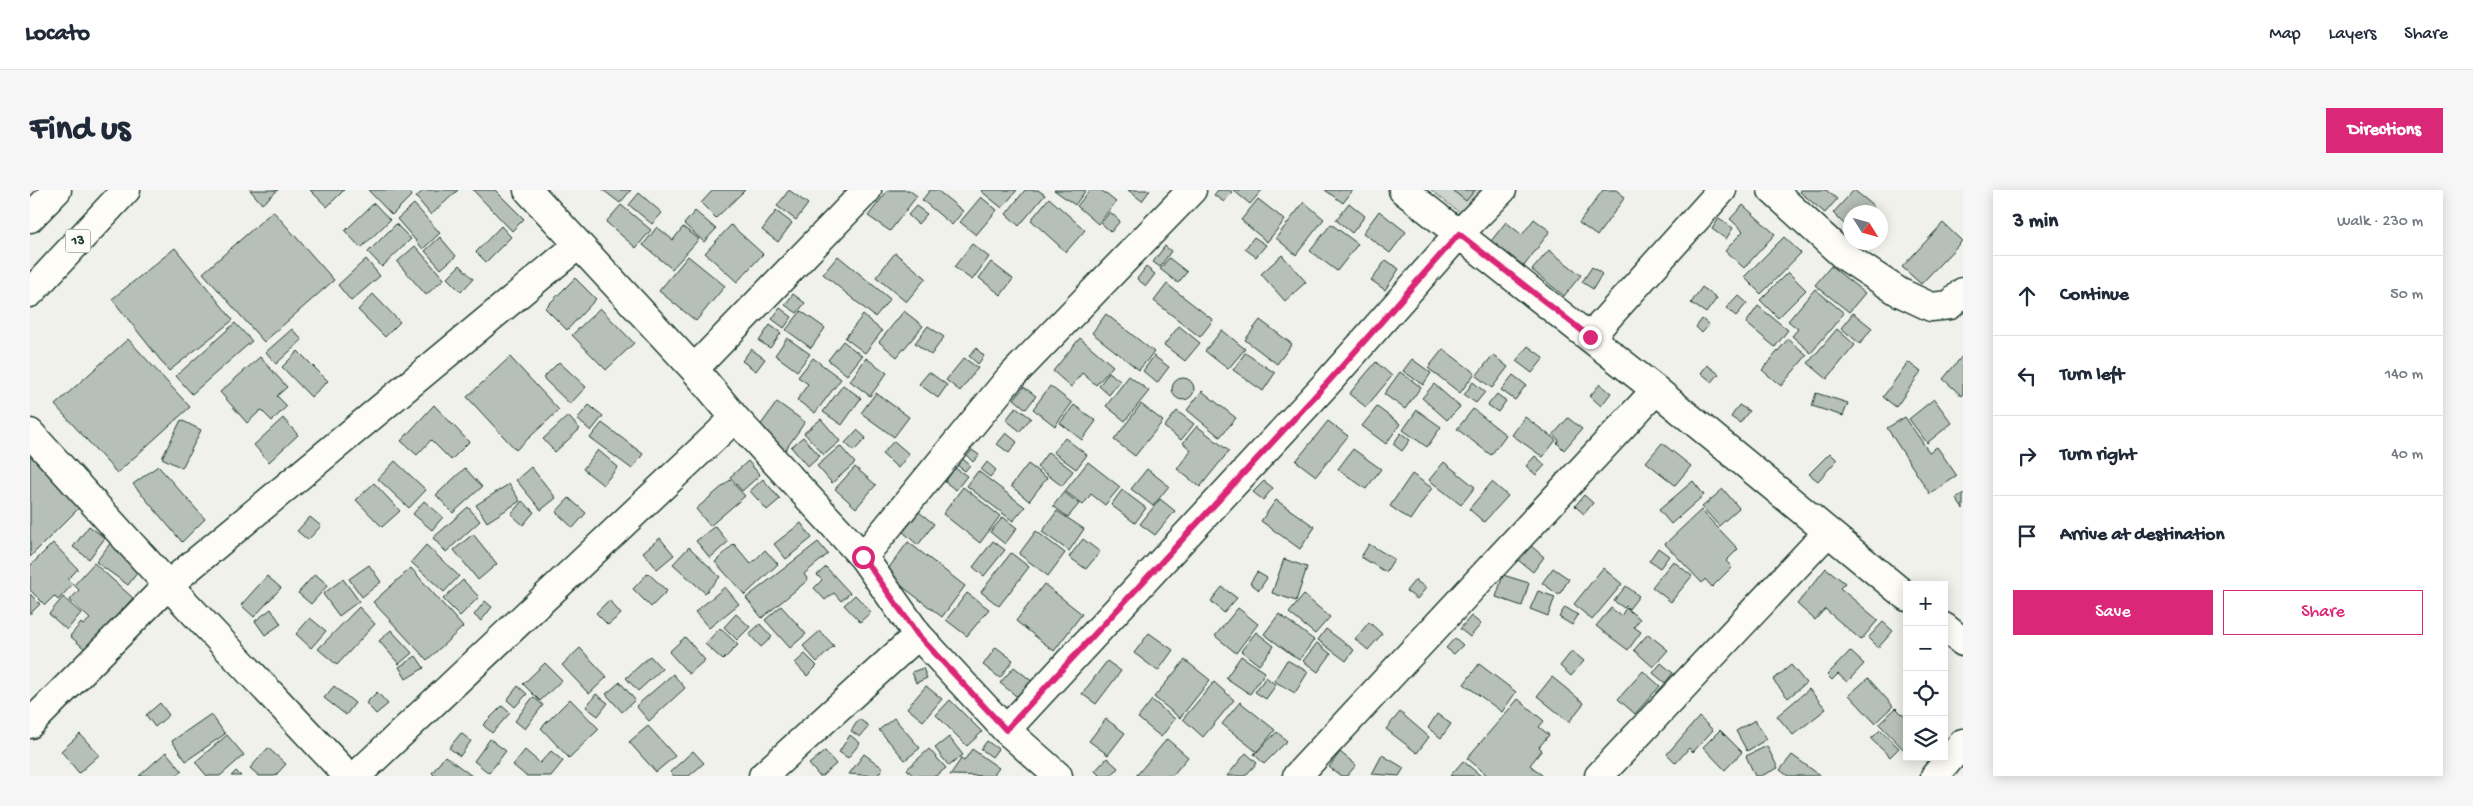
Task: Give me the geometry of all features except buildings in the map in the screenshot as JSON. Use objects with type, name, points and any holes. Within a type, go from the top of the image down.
[{"type":"street","points":[[30,218],[57,190]]},
{"type":"street","name":"13","points":[[32,285],[126,190]]},
{"type":"street","points":[[528,190],[552,200],[578,245],[694,369],[735,418],[863,557],[918,635],[1006,730],[1058,776]]},
{"type":"street","points":[[694,369],[867,190]]},
{"type":"street","points":[[863,557],[1009,379],[1192,190]]},
{"type":"street","points":[[1403,190],[1656,390],[1903,594]]},
{"type":"street","points":[[1006,730],[1329,381],[1459,234],[1502,190]]},
{"type":"street","points":[[1590,337],[1722,190]]},
{"type":"street","points":[[1772,190],[1843,254],[1899,292],[1931,307],[1950,305],[1963,292]]},
{"type":"street","points":[[30,724],[168,585],[578,245]]},
{"type":"street","points":[[1297,776],[1656,390]]},
{"type":"street","points":[[356,776],[735,418]]},
{"type":"street","points":[[30,433],[168,585],[348,776]]},
{"type":"street","points":[[1599,776],[1827,533]]},
{"type":"street","points":[[1948,630],[1963,642]]},
{"type":"street","points":[[763,776],[918,635]]},
{"type":"street","points":[[1935,776],[1963,743]]},
{"type":"shaded area","points":[[1431,190],[1488,190],[1464,216]]},
{"type":"route","points":[[863,557],[918,635],[1006,730],[1329,381],[1459,234],[1590,337]]}]
